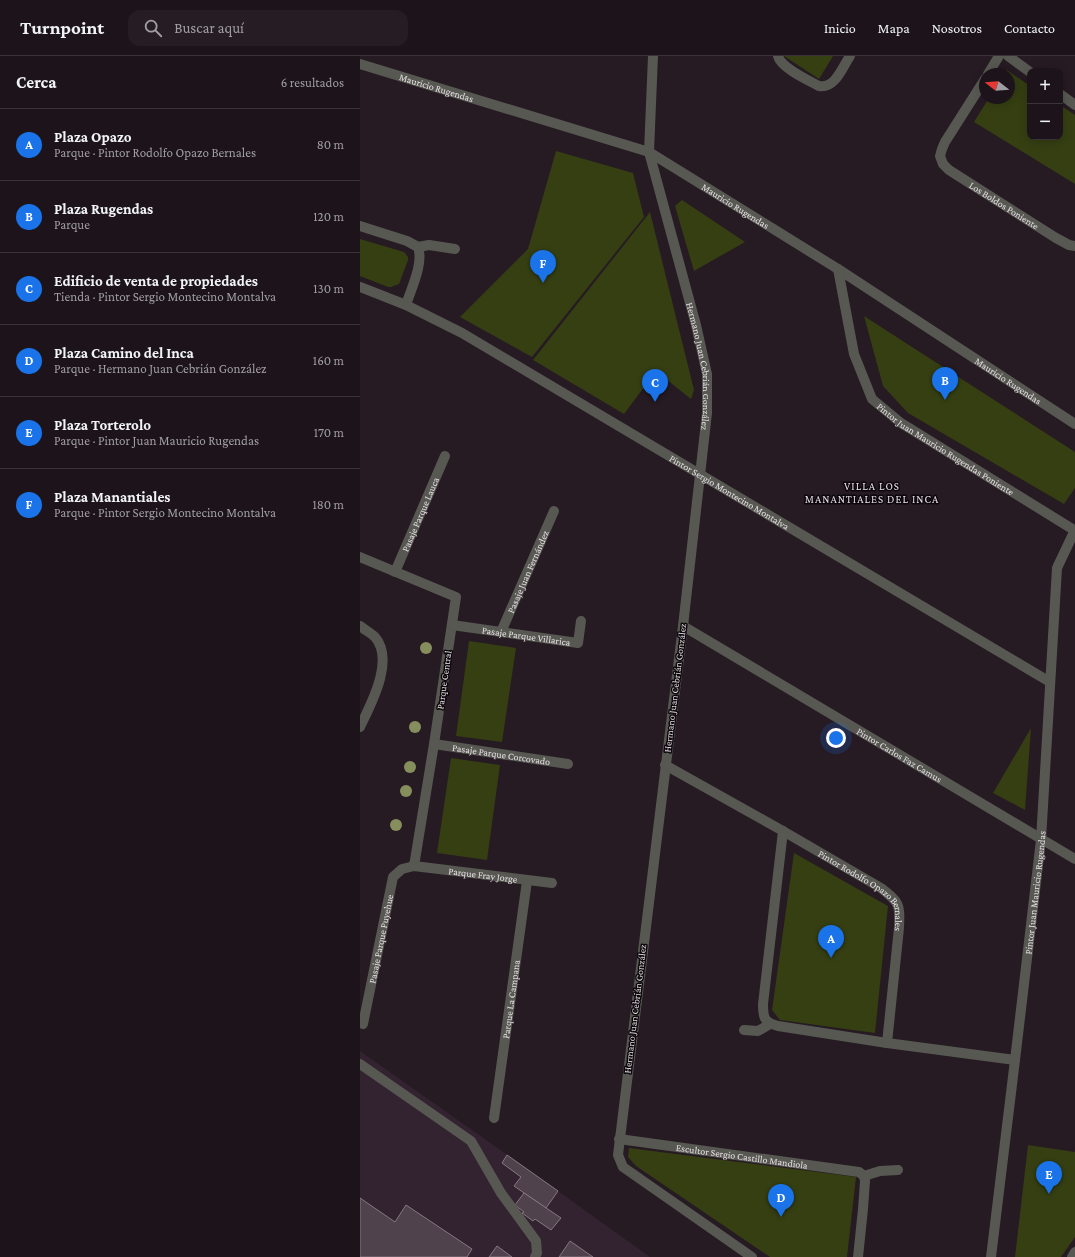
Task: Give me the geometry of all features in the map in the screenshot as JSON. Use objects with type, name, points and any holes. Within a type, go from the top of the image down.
[{"type":"street","name":"Hermano Juan Cebrián González","points":[[653,56],[649,152],[696,325],[707,374],[707,413],[683,626],[618,1155],[623,1167],[752,1257]]},
{"type":"street","points":[[778,56],[783,64],[819,86],[827,86],[832,83],[850,56]]},
{"type":"street","points":[[992,68],[999,56]]},
{"type":"street","points":[[1008,56],[1027,70]]},
{"type":"street","name":"Mauricio Rugendas","points":[[360,64],[649,152],[838,269],[1075,424]]},
{"type":"street","name":"Los Boldos Poniente","points":[[979,88],[945,142],[940,156],[943,164],[949,170],[1056,238],[1069,245],[1075,246]]},
{"type":"street","points":[[1063,96],[1075,105]]},
{"type":"street","points":[[360,226],[407,241],[418,247],[429,245],[456,249]]},
{"type":"street","points":[[406,305],[420,262],[418,247]]},
{"type":"street","name":"Pintor Juan Mauricio Rugendas Poniente","points":[[838,269],[854,354],[872,399],[901,423],[1075,530]]},
{"type":"street","name":"Pintor Sergio Montecino Montalva","points":[[360,287],[406,305],[462,334],[1050,682]]},
{"type":"street","name":"Pasaje Parque Lauca","points":[[395,572],[445,456]]},
{"type":"street","name":"Pasaje Juan Fernández","points":[[501,632],[554,511]]},
{"type":"street","name":"Pintor Juan Mauricio Rugendas","points":[[991,1257],[1041,840],[1057,568],[1075,530]]},
{"type":"street","name":"Parque Central","points":[[360,557],[456,597],[414,866]]},
{"type":"street","name":"Pasaje Parque Villarica","points":[[452,625],[578,643],[581,621]]},
{"type":"street","points":[[360,626],[374,636],[379,644],[383,656],[383,669],[373,700],[360,727]]},
{"type":"street","name":"Pintor Carlos Faz Camus","points":[[683,626],[1075,859]]},
{"type":"street","name":"Pasaje Parque Corcovado","points":[[434,744],[568,764]]},
{"type":"street","name":"Pintor Rodolfo Opazo Bernales","points":[[665,765],[881,888],[898,903],[900,915],[899,928],[887,1043]]},
{"type":"street","points":[[783,831],[763,1004],[765,1021],[770,1024],[887,1043],[1015,1060]]},
{"type":"street","name":"Parque Fray Jorge","points":[[414,866],[552,883]]},
{"type":"street","name":"Pasaje Parque Puyehue","points":[[363,1024],[393,877],[402,869],[414,866]]},
{"type":"street","name":"Parque La Campana","points":[[494,1118],[527,881]]},
{"type":"street","points":[[744,1030],[758,1031],[770,1024]]},
{"type":"street","points":[[360,1064],[471,1141],[501,1193],[536,1241],[537,1252],[535,1257]]},
{"type":"street","name":"Escultor Sergio Castillo Mandiola","points":[[619,1139],[859,1172],[864,1176]]},
{"type":"street","points":[[858,1257],[865,1188],[864,1176],[880,1171],[898,1170]]},
{"type":"street","points":[[1072,1257],[1075,1252]]},
{"type":"shaded area","points":[[360,1051],[526,1168],[650,1257],[360,1257]]},
{"type":"green space","points":[[784,56],[833,56],[819,79]]},
{"type":"green space","points":[[1015,76],[1027,84],[1027,140],[1063,140],[1063,107],[1075,115],[1075,184],[974,122],[985,104],[1015,104]]},
{"type":"green space","points":[[556,151],[633,173],[644,217],[532,357],[460,317],[528,249]]},
{"type":"green space","points":[[682,200],[745,242],[694,271],[675,206]]},
{"type":"green space","points":[[650,212],[694,390],[691,399],[656,371],[624,414],[533,360]]},
{"type":"green space","points":[[360,239],[404,252],[408,257],[408,260],[399,284],[388,287],[360,276]]},
{"type":"green space","points":[[864,316],[1075,452],[1075,488],[1064,504],[908,413],[883,386]]},
{"type":"green space","points":[[469,641],[516,648],[502,742],[456,736]]},
{"type":"green space","points":[[1031,728],[1025,810],[993,793]]},
{"type":"green space","points":[[451,758],[500,765],[487,860],[437,853]]},
{"type":"green space","points":[[794,853],[888,906],[875,1033],[780,1020],[772,1010]]},
{"type":"green space","points":[[1028,1145],[1075,1152],[1075,1237],[1061,1257],[1015,1257]]},
{"type":"green space","points":[[629,1148],[856,1177],[847,1257],[770,1257],[636,1166],[628,1157]]},
{"type":"building","points":[[507,1155],[558,1191],[546,1208],[514,1186],[521,1177],[502,1163]]},
{"type":"building","points":[[524,1193],[561,1218],[551,1230],[535,1219],[533,1221],[522,1213],[524,1212],[515,1205]]},
{"type":"building","points":[[360,1198],[395,1222],[406,1205],[472,1249],[467,1257],[360,1257]]},
{"type":"building","points":[[570,1241],[593,1257],[559,1257]]},
{"type":"building","points":[[497,1246],[512,1257],[489,1257]]},
{"type":"place","name":"Plaza Manantiales","points":[[543,283]]},
{"type":"place","name":"Plaza Rugendas","points":[[945,400]]},
{"type":"place","name":"Edificio de venta de propiedades","points":[[655,402]]},
{"type":"place","name":"Plaza Opazo","points":[[831,958]]},
{"type":"place","name":"Plaza Torterolo","points":[[1049,1194]]},
{"type":"place","name":"Plaza Camino del Inca","points":[[781,1217]]},
{"type":"district","name":"VILLA LOS MANANTIALES DEL INCA","points":[[872,492]]}]
